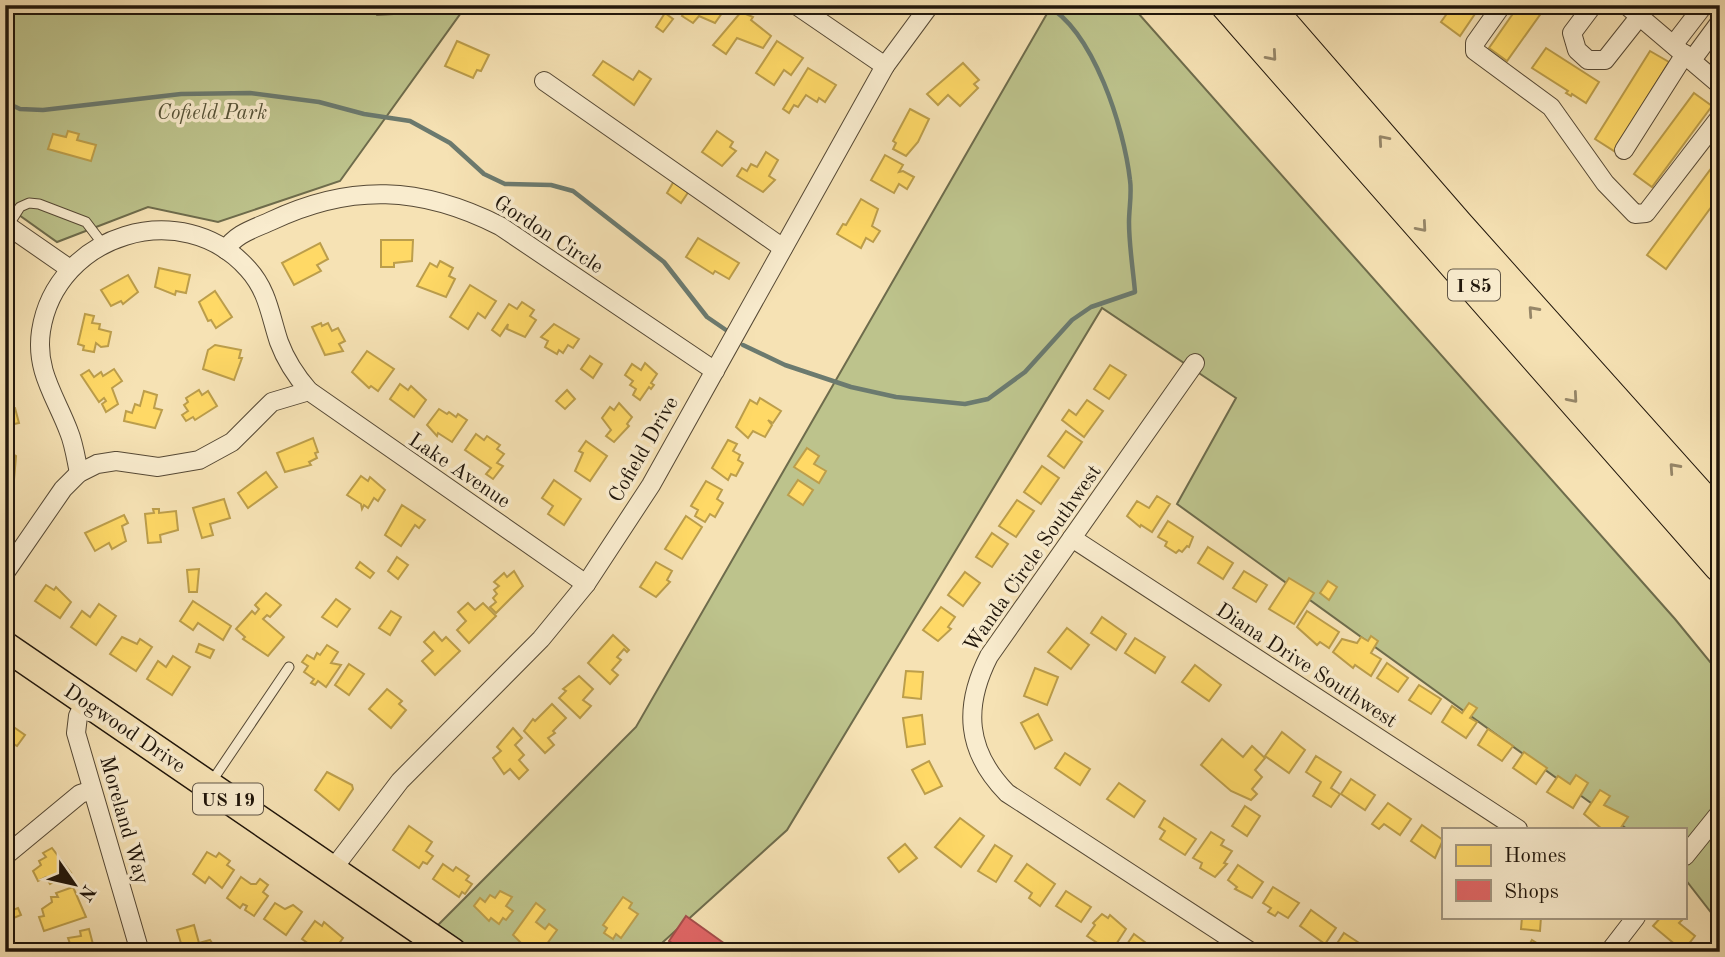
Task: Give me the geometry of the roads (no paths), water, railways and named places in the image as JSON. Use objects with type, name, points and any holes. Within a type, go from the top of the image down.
[{"type":"highway","name":"I 85","points":[[1227,5],[1720,566]]},
{"type":"highway","name":"I 85","points":[[1266,5],[1457,225],[1720,519]]},
{"type":"main road","name":"Dogwood Drive","points":[[5,646],[452,952]]},
{"type":"street","points":[[796,5],[885,66]]},
{"type":"street","name":"Cofield Drive","points":[[332,870],[400,781],[541,639],[586,584],[651,485],[885,66],[930,5]]},
{"type":"street","points":[[1502,5],[1475,43],[1475,51],[1551,107],[1605,183],[1635,214],[1646,213],[1720,117]]},
{"type":"street","points":[[1593,5],[1572,33],[1577,50],[1588,60],[1605,60],[1633,11],[1720,85]]},
{"type":"street","points":[[1625,150],[1684,52],[1704,5]]},
{"type":"street","points":[[1684,52],[1720,22]]},
{"type":"street","points":[[544,81],[783,248]]},
{"type":"street","name":"Gordon Circle","points":[[226,250],[243,233],[326,199],[380,192],[435,199],[468,210],[500,226],[715,371]]},
{"type":"street","points":[[6,225],[70,269]]},
{"type":"street","points":[[5,573],[63,489],[79,473],[97,464],[116,461],[158,467],[199,460],[232,442],[272,402],[309,391],[285,356],[262,289],[248,269],[226,250],[187,232],[146,229],[102,243],[70,269],[46,308],[40,352],[46,385],[69,432],[79,473]]},
{"type":"street","name":"Wanda Circle Southwest","points":[[1195,363],[989,656],[977,679],[972,701],[977,751],[988,774],[1007,793],[1251,952]]},
{"type":"street","name":"Lake Avenue","points":[[309,391],[586,584]]},
{"type":"street","name":"Diana Drive Southwest","points":[[1072,538],[1516,828]]},
{"type":"street","name":"Moreland Way","points":[[85,701],[78,716],[76,733],[141,952]]},
{"type":"street","points":[[5,856],[80,794],[92,790]]},
{"type":"street","points":[[1686,855],[1718,815]]},
{"type":"street","points":[[1610,952],[1635,918]]},
{"type":"lane","points":[[6,225],[20,207],[29,203],[39,204],[86,222],[102,243]]},
{"type":"lane","points":[[209,786],[289,667]]},
{"type":"waterway","points":[[743,345],[785,365],[851,387],[896,397],[965,404],[988,399],[1025,372],[1072,320],[1091,307],[1135,292],[1129,231],[1131,190],[1121,134],[1104,83],[1092,58],[1079,36],[1063,18],[1046,5]]},
{"type":"waterway","points":[[5,102],[20,109],[43,110],[181,94],[250,93],[319,102],[364,114],[410,121],[450,143],[484,174],[505,184],[551,185],[573,191],[664,262],[707,317],[726,330]]},
{"type":"park label","name":"Cofield Park","points":[[212,112]]}]
